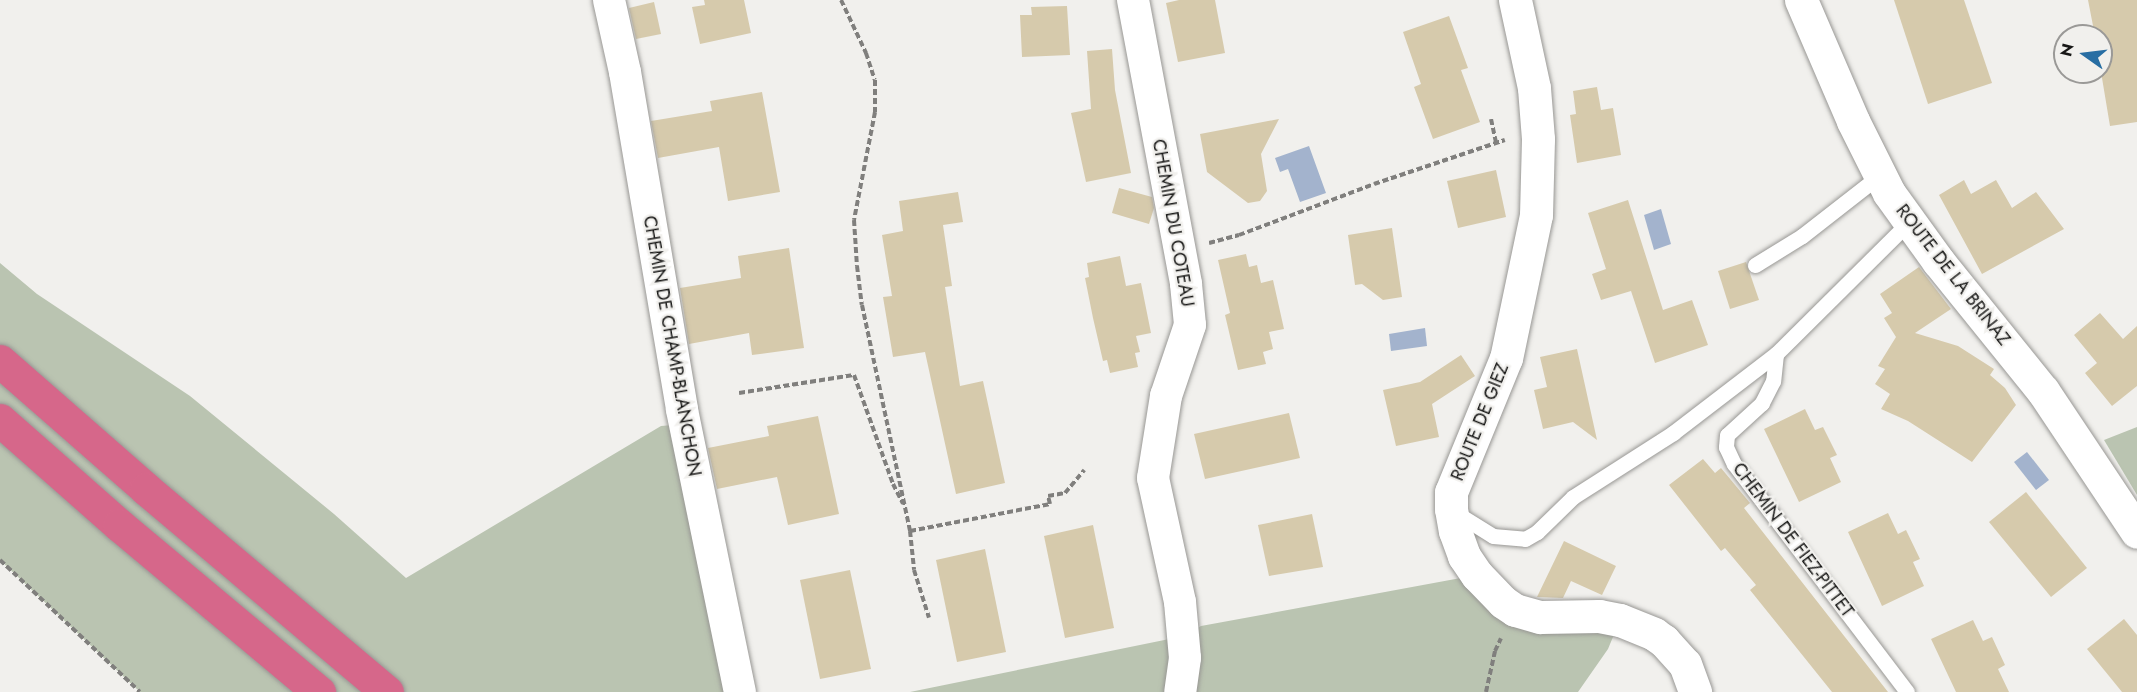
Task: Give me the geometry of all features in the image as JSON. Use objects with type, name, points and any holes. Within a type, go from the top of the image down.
[{"type":"highway","points":[[0,361],[146,489],[387,692]]},
{"type":"highway","points":[[0,420],[127,532],[319,692]]},
{"type":"street","name":"CHEMIN DE CHAMP-BLANCHON","points":[[609,0],[625,72],[683,417],[740,692]]},
{"type":"street","name":"CHEMIN DU COTEAU","points":[[1133,0],[1179,246],[1190,324],[1166,396],[1153,478],[1180,602],[1185,658],[1180,692]]},
{"type":"street","name":"ROUTE DE GIEZ","points":[[1515,0],[1534,88],[1538,139],[1536,215],[1506,358],[1460,467],[1451,492],[1451,509],[1464,556],[1491,591],[1515,610],[1540,617],[1599,616],[1620,620],[1654,634],[1664,641],[1685,664],[1695,692]]},
{"type":"street","name":"ROUTE DE LA BRINAZ","points":[[1801,0],[1880,175],[1909,222],[2037,382],[2137,532]]},
{"type":"lane","points":[[1755,265],[1802,236],[1880,175]]},
{"type":"lane","points":[[1451,509],[1493,536],[1525,539],[1537,532],[1573,497],[1672,433],[1776,354],[1909,222]]},
{"type":"lane","name":"CHEMIN DE FIEZ-PITTET","points":[[1776,354],[1773,381],[1762,403],[1727,435],[1726,447],[1734,464],[1907,692]]},
{"type":"path","points":[[841,0],[866,53],[875,80],[875,112],[858,192],[854,220],[855,243],[862,305],[910,531],[914,570],[928,618]]},
{"type":"path","points":[[1491,119],[1496,143]]},
{"type":"path","points":[[1179,246],[1205,244],[1239,235],[1374,184],[1513,137]]},
{"type":"path","points":[[740,393],[854,375],[892,484],[906,511]]},
{"type":"path","points":[[910,531],[1050,504],[1048,496],[1065,493],[1084,471]]},
{"type":"path","points":[[0,560],[140,692]]},
{"type":"path","points":[[1486,692],[1495,651],[1515,610]]},
{"type":"green space","points":[[0,263],[37,294],[190,396],[334,514],[406,578],[661,426],[685,424],[740,692],[140,692],[0,560]]},
{"type":"green space","points":[[2137,427],[2137,495],[2104,440]]},
{"type":"green space","points":[[1477,575],[1491,591],[1620,620],[1608,649],[1578,692],[910,692],[1184,636],[1201,626]]},
{"type":"water","points":[[1309,146],[1326,193],[1300,202],[1288,169],[1280,172],[1275,158]]},
{"type":"water","points":[[1661,209],[1671,244],[1654,250],[1644,215]]},
{"type":"water","points":[[1425,328],[1427,346],[1391,351],[1389,334]]},
{"type":"water","points":[[2027,452],[2049,480],[2036,490],[2014,462]]},
{"type":"building","points":[[704,0],[744,0],[751,33],[700,44],[692,7],[705,5]]},
{"type":"building","points":[[1179,0],[1215,0],[1225,53],[1178,62],[1166,3]]},
{"type":"building","points":[[1894,0],[1964,0],[1992,83],[1928,104]]},
{"type":"building","points":[[2088,0],[2137,0],[2137,122],[2110,126],[2103,84],[2113,84],[2113,24],[2093,24]]},
{"type":"building","points":[[654,2],[661,34],[636,39],[629,8]]},
{"type":"building","points":[[1067,6],[1070,55],[1022,57],[1020,15],[1032,15],[1031,7]]},
{"type":"building","points":[[1449,16],[1468,68],[1461,70],[1480,122],[1433,139],[1414,87],[1421,84],[1403,32]]},
{"type":"building","points":[[1112,49],[1115,90],[1131,173],[1086,182],[1071,113],[1091,109],[1087,51]]},
{"type":"building","points":[[1597,87],[1601,110],[1613,108],[1621,155],[1577,163],[1570,115],[1576,114],[1573,91]]},
{"type":"building","points":[[762,92],[780,192],[728,201],[719,147],[658,158],[651,121],[712,111],[710,101]]},
{"type":"building","points":[[1279,119],[1261,154],[1267,191],[1260,201],[1248,203],[1207,172],[1200,134]]},
{"type":"building","points":[[1496,170],[1506,217],[1458,228],[1447,181]]},
{"type":"building","points":[[1964,180],[1971,194],[1996,180],[2012,208],[2036,192],[2064,229],[1982,274],[1939,195]]},
{"type":"building","points":[[1119,188],[1152,197],[1154,208],[1149,224],[1112,213]]},
{"type":"building","points":[[958,192],[963,222],[943,225],[952,286],[945,287],[960,386],[983,381],[1005,483],[956,494],[925,352],[893,357],[883,297],[892,296],[882,235],[903,231],[899,201]]},
{"type":"building","points":[[1628,200],[1663,310],[1692,300],[1708,345],[1655,363],[1631,291],[1601,300],[1592,274],[1606,269],[1588,213]]},
{"type":"building","points":[[1392,228],[1402,297],[1383,300],[1362,284],[1355,285],[1348,235]]},
{"type":"building","points":[[789,248],[804,348],[752,355],[749,333],[689,344],[680,288],[741,278],[738,256]]},
{"type":"building","points":[[1246,254],[1249,267],[1257,265],[1261,283],[1273,280],[1284,329],[1269,332],[1273,349],[1263,352],[1266,364],[1238,370],[1225,315],[1230,313],[1218,260]]},
{"type":"building","points":[[1120,256],[1126,286],[1141,283],[1151,333],[1136,336],[1140,352],[1135,353],[1138,367],[1110,373],[1107,360],[1103,361],[1085,278],[1089,277],[1087,263]]},
{"type":"building","points":[[1746,262],[1759,300],[1730,309],[1718,271]]},
{"type":"building","points":[[1919,267],[1951,309],[1915,333],[1958,346],[1994,369],[1990,375],[2005,388],[2016,405],[1972,462],[1908,421],[1881,409],[1890,394],[1875,384],[1885,369],[1878,366],[1896,337],[1884,318],[1892,313],[1880,294]]},
{"type":"building","points":[[2100,313],[2123,339],[2137,326],[2137,386],[2112,406],[2085,373],[2097,363],[2074,335]]},
{"type":"building","points":[[1577,349],[1597,440],[1573,422],[1543,429],[1534,390],[1547,387],[1540,357]]},
{"type":"building","points":[[1461,355],[1475,376],[1432,404],[1439,437],[1396,446],[1383,390],[1420,382]]},
{"type":"building","points":[[1805,409],[1815,430],[1823,427],[1837,455],[1830,458],[1841,482],[1799,502],[1764,429]]},
{"type":"building","points":[[1289,413],[1300,458],[1205,479],[1194,434]]},
{"type":"building","points":[[818,416],[839,514],[788,525],[777,477],[717,489],[708,448],[769,436],[767,426]]},
{"type":"building","points":[[1703,459],[1715,473],[1721,468],[1750,503],[1744,508],[1888,692],[1832,692],[1750,590],[1756,585],[1725,548],[1721,551],[1669,485]]},
{"type":"building","points":[[2026,492],[2087,568],[2051,597],[1989,522]]},
{"type":"building","points":[[1888,513],[1898,534],[1906,530],[1920,559],[1913,562],[1924,586],[1882,606],[1848,532]]},
{"type":"building","points":[[1312,514],[1323,567],[1269,576],[1258,525]]},
{"type":"building","points":[[1093,525],[1114,628],[1065,638],[1044,536]]},
{"type":"building","points":[[1564,541],[1616,566],[1602,595],[1571,581],[1563,598],[1537,597]]},
{"type":"building","points":[[985,549],[1006,652],[957,662],[936,560]]},
{"type":"building","points":[[850,570],[871,669],[820,679],[800,580]]},
{"type":"building","points":[[2124,619],[2137,635],[2137,692],[2122,692],[2087,649]]},
{"type":"building","points":[[1973,620],[1983,641],[1992,637],[2005,665],[1998,669],[2009,692],[1956,692],[1931,639]]}]
